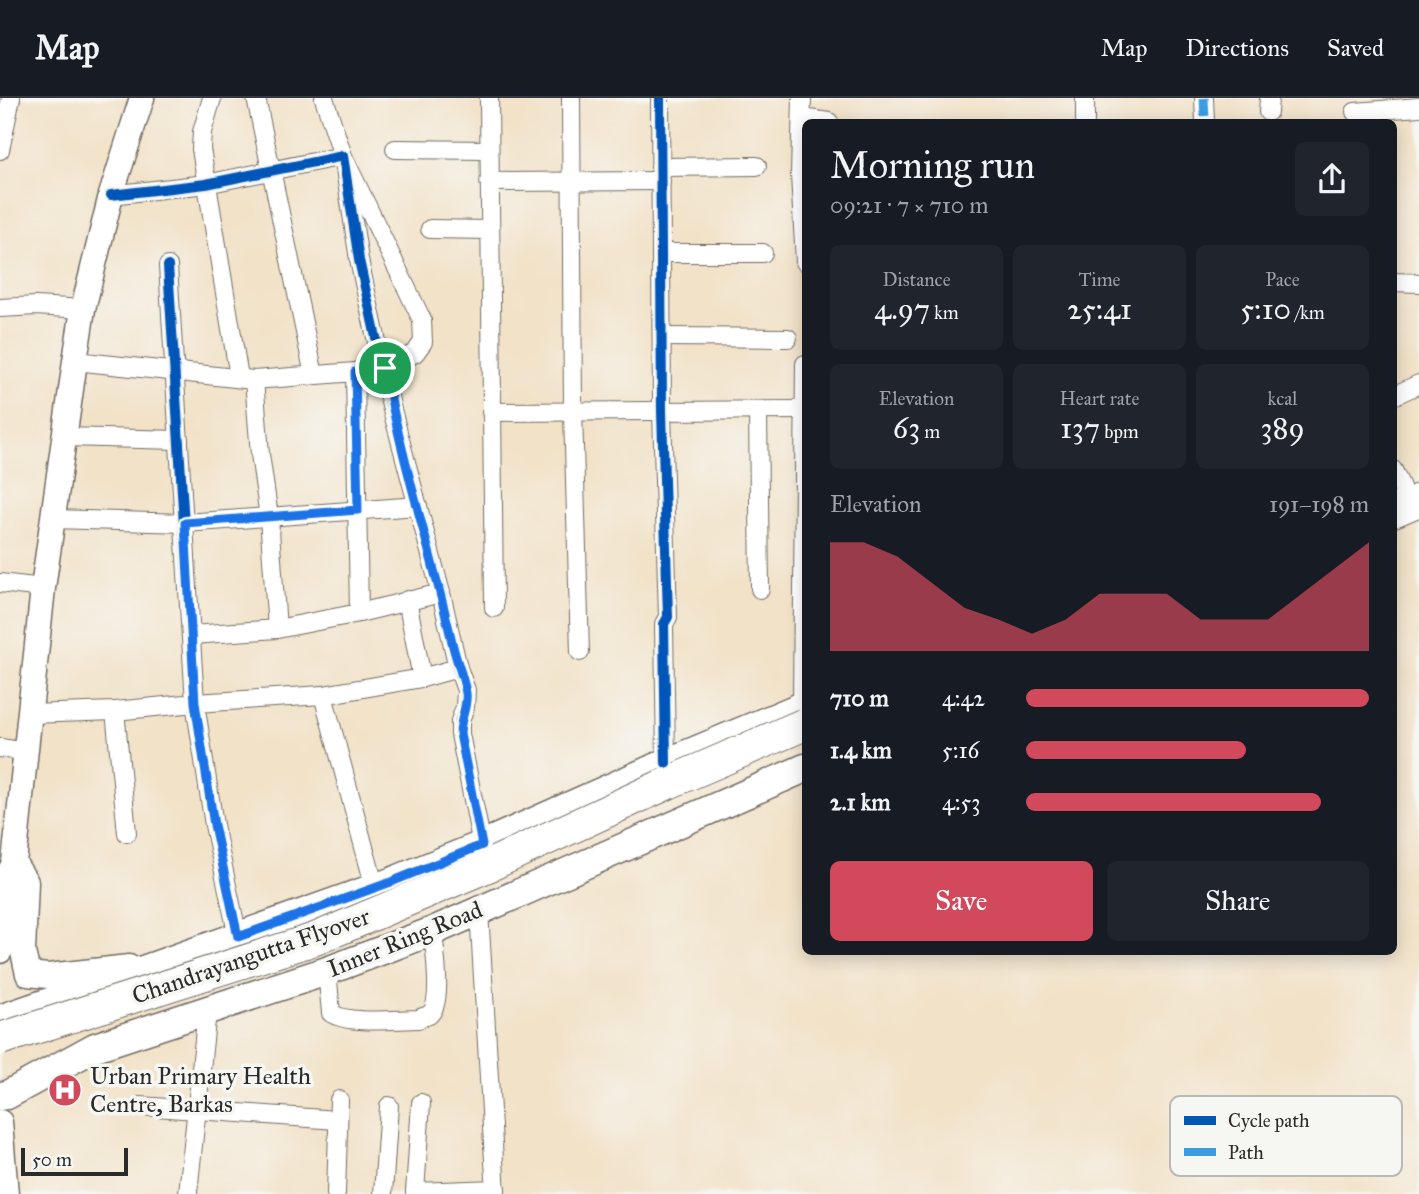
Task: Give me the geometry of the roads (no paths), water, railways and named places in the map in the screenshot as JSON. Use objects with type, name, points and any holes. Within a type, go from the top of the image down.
[{"type":"highway","name":"Chandrayangutta Flyover","points":[[0,1039],[315,939],[489,865],[668,783],[802,713]]},
{"type":"highway","name":"Chandrayangutta Flyover","points":[[0,1060],[323,956],[802,746]]},
{"type":"main road","points":[[0,951],[5,881],[14,863],[43,588],[83,309],[111,195],[142,98]]},
{"type":"main road","points":[[0,1019],[375,888],[482,845],[671,761],[802,713]]},
{"type":"main road","name":"Inner Ring Road","points":[[0,1096],[7,1095],[94,1047],[327,971],[433,931],[802,769]]},
{"type":"main road","points":[[14,863],[26,882],[23,952],[28,974],[48,976],[123,969],[191,946],[221,943]]},
{"type":"main road","points":[[221,943],[235,1002]]},
{"type":"main road","points":[[0,1122],[6,1194]]},
{"type":"street","points":[[0,150],[11,98]]},
{"type":"street","points":[[212,98],[201,141],[206,184],[260,454],[269,517],[277,629]]},
{"type":"street","points":[[256,98],[314,375]]},
{"type":"street","points":[[75,361],[246,378],[385,368],[420,348],[422,320],[343,156],[324,98]]},
{"type":"street","points":[[489,98],[494,608]]},
{"type":"street","points":[[571,98],[573,412],[580,652]]},
{"type":"street","points":[[660,98],[668,617],[664,624],[671,761]]},
{"type":"street","points":[[802,98],[802,175]]},
{"type":"street","points":[[1085,98],[1085,119]]},
{"type":"street","points":[[1204,98],[1205,119]]},
{"type":"street","points":[[1355,111],[1419,107]]},
{"type":"street","points":[[802,118],[809,119]]},
{"type":"street","points":[[395,149],[488,150]]},
{"type":"street","points":[[111,195],[206,184],[343,156]]},
{"type":"street","points":[[343,156],[359,260],[385,368],[391,405],[466,698],[460,721],[460,734],[482,845]]},
{"type":"street","points":[[489,182],[572,183],[757,166]]},
{"type":"street","points":[[430,229],[489,230]]},
{"type":"street","points":[[661,253],[763,253]]},
{"type":"street","points":[[168,266],[195,703],[214,825],[221,943]]},
{"type":"street","points":[[1397,282],[1419,283]]},
{"type":"street","points":[[0,308],[36,306],[83,309]]},
{"type":"street","points":[[663,337],[788,338]]},
{"type":"street","points":[[355,372],[359,613]]},
{"type":"street","points":[[1397,394],[1419,384]]},
{"type":"street","points":[[491,412],[802,410]]},
{"type":"street","points":[[758,411],[760,589]]},
{"type":"street","points":[[65,437],[178,440]]},
{"type":"street","points":[[53,520],[185,523],[418,506]]},
{"type":"street","points":[[0,583],[43,588]]},
{"type":"street","points":[[191,635],[277,629],[441,593]]},
{"type":"street","points":[[407,600],[422,678]]},
{"type":"street","points":[[30,714],[115,711],[323,695],[422,678],[458,668]]},
{"type":"street","points":[[323,695],[375,888]]},
{"type":"street","points":[[115,711],[127,833]]},
{"type":"street","points":[[0,748],[27,752]]},
{"type":"street","points":[[421,1103],[415,1193],[496,1191],[479,911]]},
{"type":"street","points":[[327,971],[329,1006],[331,1013],[337,1017],[419,1019],[429,1015],[438,995],[433,931]]},
{"type":"street","points":[[196,1194],[187,1194],[207,1011]]},
{"type":"street","points":[[336,1194],[339,1100]]},
{"type":"street","points":[[140,1106],[337,1120]]},
{"type":"street","points":[[383,1194],[389,1106]]},
{"type":"place","name":"Urban Primary Health Centre, Barkas","points":[[65,1090]]}]
